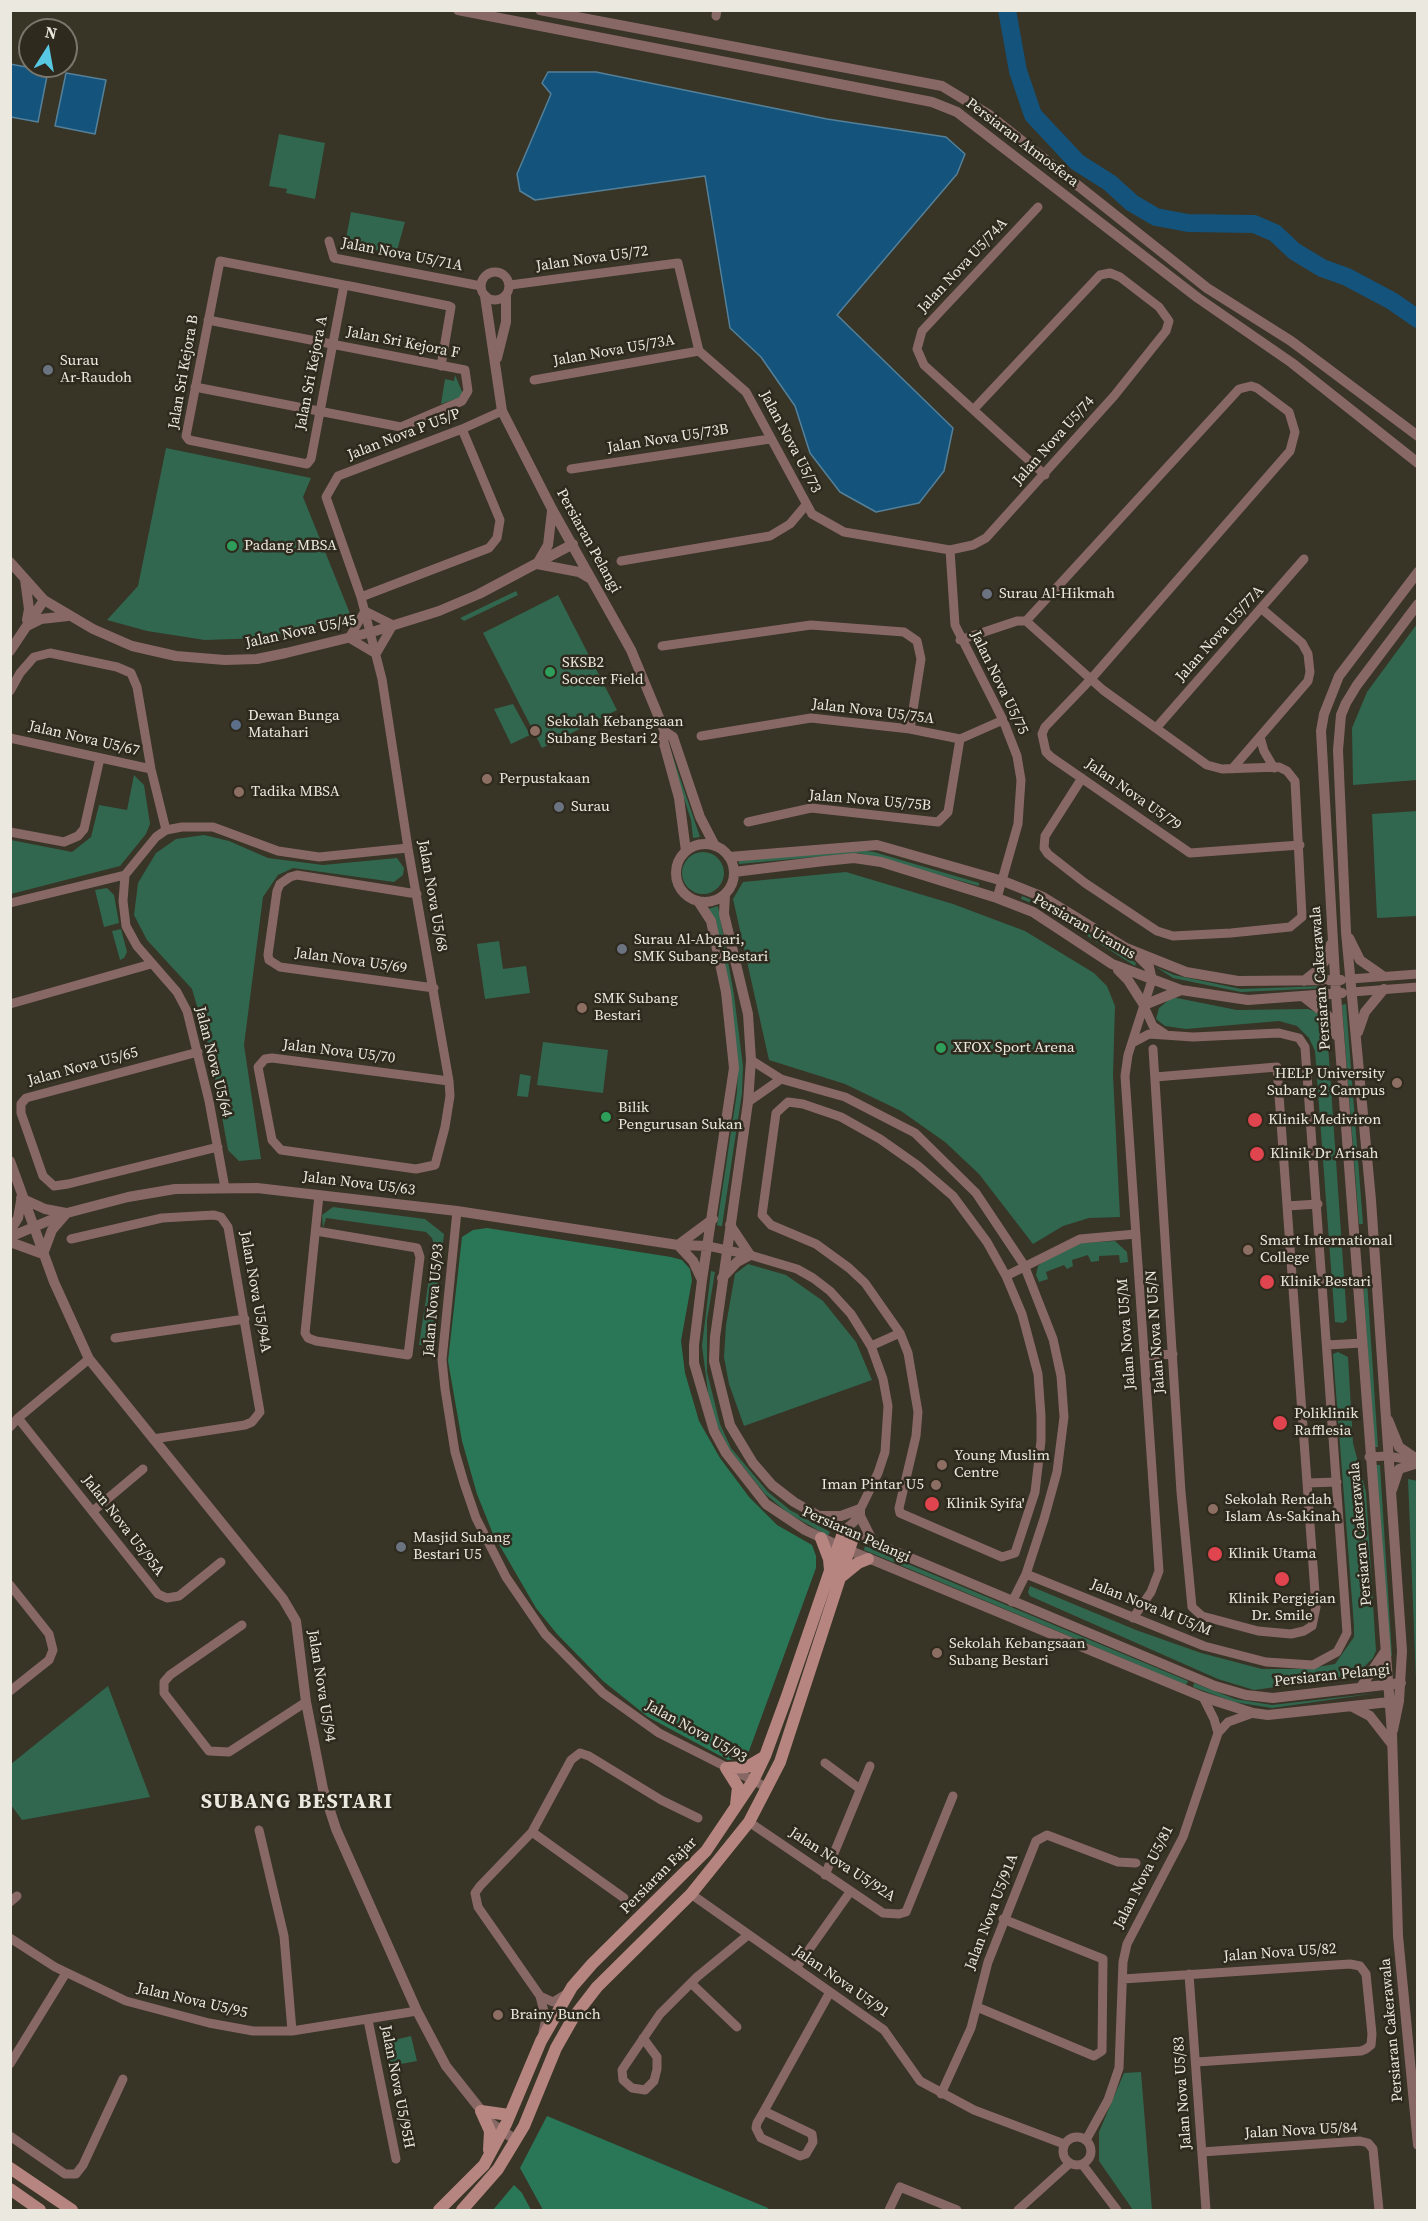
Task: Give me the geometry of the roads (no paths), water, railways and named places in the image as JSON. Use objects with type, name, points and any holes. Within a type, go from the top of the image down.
[{"type":"main road","points":[[462,2211],[498,2169],[516,2140],[556,2048],[573,2018],[597,1987],[691,1894],[749,1822],[768,1788],[819,1647],[836,1575],[851,1529]]},
{"type":"main road","points":[[820,1538],[836,1575]]},
{"type":"main road","points":[[836,1575],[868,1559]]},
{"type":"main road","name":"Persiaran Fajar","points":[[439,2211],[459,2192],[486,2160],[502,2131],[541,2041],[573,1988],[592,1964],[706,1851],[735,1810],[765,1756],[836,1575]]},
{"type":"main road","points":[[726,1768],[747,1767],[765,1756]]},
{"type":"main road","points":[[726,1768],[738,1786],[735,1810]]},
{"type":"main road","points":[[481,2111],[509,2115]]},
{"type":"main road","points":[[481,2111],[490,2131],[491,2140],[486,2160]]},
{"type":"main road","points":[[10,2168],[72,2211]]},
{"type":"main road","points":[[10,2189],[40,2211]]},
{"type":"street","name":"Persiaran Atmosfera","points":[[458,10],[932,102],[957,112],[1198,298],[1292,363],[1418,463]]},
{"type":"street","name":"Persiaran Atmosfera","points":[[540,10],[942,86],[988,114],[1207,288],[1291,341],[1418,436]]},
{"type":"street","name":"Jalan Nova U5/74A","points":[[974,409],[924,365],[917,349],[922,331],[1038,207]]},
{"type":"street","name":"Jalan Nova U5/71A","points":[[329,242],[334,258],[483,291]]},
{"type":"street","name":"Jalan Sri Kejora B","points":[[307,464],[189,440],[186,436],[220,261],[344,285]]},
{"type":"street","name":"Jalan Nova U5/72","points":[[508,290],[678,262],[699,351]]},
{"type":"street","points":[[493,272],[502,274],[508,290],[506,322],[497,361],[483,291],[484,277],[493,272]]},
{"type":"street","points":[[338,273],[344,285]]},
{"type":"street","name":"Jalan Nova U5/74","points":[[950,550],[974,545],[986,537],[1114,396],[1166,331],[1169,321],[1159,307],[1120,277],[1110,273],[1100,275],[974,409]]},
{"type":"street","points":[[344,285],[352,276]]},
{"type":"street","points":[[344,285],[452,307],[441,366]]},
{"type":"street","name":"Jalan Sri Kejora A","points":[[307,464],[311,459],[344,285]]},
{"type":"street","points":[[483,291],[498,300],[508,290]]},
{"type":"street","name":"Jalan Sri Kejora F","points":[[208,320],[465,370],[468,391],[462,401],[401,428],[320,412]]},
{"type":"street","name":"Jalan Nova U5/73A","points":[[534,380],[699,351]]},
{"type":"street","name":"Jalan Nova U5/73","points":[[699,351],[746,392],[806,505],[820,520],[844,532],[950,550]]},
{"type":"street","name":"Persiaran Pelangi","points":[[497,361],[502,411],[552,509],[631,650],[665,732],[673,737],[700,817],[715,846]]},
{"type":"street","points":[[1026,621],[1239,389],[1251,386],[1257,388],[1289,412],[1295,432],[1290,451],[1091,679]]},
{"type":"street","points":[[195,387],[320,412]]},
{"type":"street","points":[[974,409],[1044,475]]},
{"type":"street","name":"Jalan Nova P U5/P","points":[[372,632],[327,504],[326,497],[334,481],[338,476],[462,429],[502,411]]},
{"type":"street","points":[[361,597],[489,548],[497,538],[500,520],[462,429]]},
{"type":"street","name":"Jalan Nova U5/73B","points":[[571,469],[770,439]]},
{"type":"street","points":[[621,561],[770,536],[790,524],[806,505]]},
{"type":"street","points":[[552,509],[548,545],[537,564],[579,572],[594,581]]},
{"type":"street","name":"Jalan Nova U5/45","points":[[10,562],[44,600],[93,629],[132,646],[176,656],[225,660],[256,659],[393,626],[454,605],[573,544]]},
{"type":"street","name":"Jalan Nova U5/75","points":[[950,550],[951,600],[960,640],[1003,720],[1017,756],[1021,785],[1018,824],[997,898]]},
{"type":"street","name":"Jalan Nova U5/77A","points":[[1157,727],[1304,559]]},
{"type":"street","name":"Persiaran Cakerawala","points":[[1418,572],[1339,676],[1324,714],[1322,731],[1336,993],[1391,1738],[1397,1921],[1415,2086],[1418,2145]]},
{"type":"street","points":[[25,578],[29,609],[26,627]]},
{"type":"street","points":[[10,651],[44,600]]},
{"type":"street","name":"Persiaran Cakerawala","points":[[1391,1738],[1399,1701],[1402,1651],[1371,1200],[1346,932],[1338,750],[1341,715],[1357,685],[1418,604]]},
{"type":"street","points":[[1232,769],[1308,681],[1310,672],[1308,654],[1302,643],[1262,609]]},
{"type":"street","points":[[365,611],[393,626],[376,654],[349,638],[365,611]]},
{"type":"street","points":[[26,627],[41,619],[57,615],[72,617]]},
{"type":"street","points":[[960,640],[1017,621],[1026,621],[1091,679],[1207,765],[1216,769],[1274,768],[1287,771],[1295,782],[1302,917],[1295,925],[1232,933],[1166,934],[1085,883],[1048,854],[1044,848],[1045,836],[1082,778]]},
{"type":"street","points":[[662,646],[811,625],[904,632],[917,641],[921,659],[910,729]]},
{"type":"street","name":"Jalan Nova U5/68","points":[[372,632],[449,1081],[447,1116],[441,1149],[435,1165]]},
{"type":"street","name":"Jalan Nova U5/67","points":[[10,691],[20,673],[34,657],[50,653],[117,667],[130,673],[137,687],[151,770],[166,830]]},
{"type":"street","name":"Jalan Nova U5/79","points":[[1091,679],[1045,727],[1042,734],[1046,752],[1190,853],[1300,845]]},
{"type":"street","name":"Jalan Nova U5/75A","points":[[701,736],[811,718],[910,729],[960,739]]},
{"type":"street","points":[[960,739],[1003,720]]},
{"type":"street","name":"Persiaran Pelangi","points":[[665,732],[663,740],[679,798],[686,851]]},
{"type":"street","points":[[1260,737],[1264,751],[1274,768]]},
{"type":"street","name":"Jalan Nova U5/67","points":[[10,738],[151,770]]},
{"type":"street","name":"Jalan Nova U5/75B","points":[[748,822],[811,808],[938,822],[948,812],[960,739]]},
{"type":"street","points":[[10,832],[64,842],[78,836],[84,829],[100,758]]},
{"type":"street","points":[[10,903],[125,875],[144,849],[166,830],[208,826],[278,851],[320,857],[408,849]]},
{"type":"street","points":[[697,845],[715,846],[729,857],[734,872],[733,880],[725,894],[717,899],[698,901],[683,891],[676,875],[677,866],[686,851],[697,845]]},
{"type":"street","name":"Persiaran Uranus","points":[[729,857],[877,845],[1003,881],[1044,897],[1126,948],[1186,972],[1238,981],[1304,982],[1350,979]]},
{"type":"street","name":"Persiaran Uranus","points":[[734,872],[854,858],[881,862],[997,898],[1033,912],[1112,964],[1181,990],[1248,1000],[1352,992]]},
{"type":"street","name":"Jalan Nova U5/64","points":[[125,875],[123,901],[126,926],[151,964],[177,992],[186,1008],[198,1052],[225,1188]]},
{"type":"street","name":"Jalan Nova U5/69","points":[[417,894],[297,875],[290,877],[280,884],[277,891],[268,955],[269,960],[280,967],[434,988]]},
{"type":"street","name":"Persiaran Pelangi","points":[[725,894],[724,914],[748,1014],[751,1060],[748,1102],[722,1278],[714,1361],[730,1425],[747,1454],[772,1485],[817,1516],[851,1529],[873,1542],[1215,1686],[1246,1695],[1273,1698],[1401,1683]]},
{"type":"street","name":"Persiaran Pelangi","points":[[698,901],[711,921],[726,992],[734,1068],[702,1280],[694,1363],[714,1431],[736,1468],[766,1504],[789,1521],[820,1538],[868,1559],[1203,1697],[1253,1713],[1284,1714],[1399,1701]]},
{"type":"street","points":[[1346,932],[1360,960],[1383,976]]},
{"type":"street","points":[[1304,982],[1319,969],[1329,955],[1333,933]]},
{"type":"street","points":[[1126,948],[1149,967],[1152,980]]},
{"type":"street","points":[[10,1004],[151,964]]},
{"type":"street","points":[[1112,964],[1128,980],[1144,1005],[1153,1026],[1165,1034]]},
{"type":"street","points":[[1350,979],[1413,974],[1414,988],[1352,992]]},
{"type":"street","name":"Jalan Nova U5/M","points":[[1133,1618],[1151,1592],[1159,1571],[1125,1076],[1131,1043],[1152,980]]},
{"type":"street","points":[[1356,1042],[1365,1012],[1384,989]]},
{"type":"street","points":[[1144,1005],[1181,990]]},
{"type":"street","points":[[1304,997],[1328,1016],[1340,1043]]},
{"type":"street","name":"Jalan Nova M U5/M","points":[[1026,1574],[1204,1647],[1266,1662],[1312,1665],[1327,1659],[1343,1644],[1347,1633],[1308,1059],[1305,1047],[1299,1038],[1279,1033],[1193,1037],[1165,1034]]},
{"type":"street","points":[[1131,1043],[1141,1036],[1165,1034]]},
{"type":"street","name":"Jalan Nova N U5/N","points":[[1153,1049],[1181,1492],[1192,1607],[1196,1612],[1258,1631],[1291,1634],[1304,1632],[1312,1626],[1316,1607],[1307,1483]]},
{"type":"street","name":"Jalan Nova U5/65","points":[[198,1052],[26,1098],[21,1104],[21,1113],[43,1176],[54,1186],[218,1147]]},
{"type":"street","name":"Jalan Nova U5/70","points":[[435,1165],[416,1169],[280,1150],[272,1140],[258,1066],[265,1059],[272,1058],[449,1081]]},
{"type":"street","points":[[751,1060],[781,1079],[845,1097],[915,1133],[976,1193],[1024,1265],[1053,1339],[1061,1376],[1064,1417],[1057,1472],[1026,1574],[1012,1602]]},
{"type":"street","points":[[1155,1077],[1277,1067],[1307,1483],[1337,1482]]},
{"type":"street","points":[[748,1102],[781,1079]]},
{"type":"street","points":[[788,1102],[803,1104],[841,1117],[880,1139],[917,1165],[952,1196],[987,1242],[1006,1276],[1022,1314],[1038,1374],[1041,1416],[1041,1441],[1035,1492],[1015,1553],[1002,1557],[900,1513],[899,1508],[916,1436],[918,1412],[908,1353],[900,1334],[872,1291],[849,1268],[816,1244],[764,1221],[762,1215],[776,1113],[788,1102]]},
{"type":"street","name":"Jalan Nova U5/94","points":[[10,1161],[21,1198],[43,1254],[89,1359],[283,1599],[296,1621],[306,1702],[323,1789],[336,1829],[417,2011],[446,2066],[481,2111],[502,2131],[516,2140]]},
{"type":"street","name":"Jalan Nova U5/63","points":[[10,1237],[67,1213],[128,1197],[175,1189],[257,1188],[457,1211],[678,1245],[708,1246]]},
{"type":"street","points":[[316,1231],[417,1248],[420,1257],[408,1355],[308,1338],[304,1329],[319,1195]]},
{"type":"street","points":[[10,1231],[18,1218],[21,1198],[45,1209],[67,1213]]},
{"type":"street","points":[[1287,1206],[1318,1204]]},
{"type":"street","name":"Jalan Nova U5/93","points":[[457,1211],[442,1360],[455,1452],[476,1518],[523,1604],[573,1665],[603,1693],[659,1733],[768,1788]]},
{"type":"street","points":[[10,1242],[43,1254],[51,1230],[67,1213]]},
{"type":"street","name":"Jalan Nova U5/94A","points":[[71,1239],[162,1218],[214,1215],[221,1217],[228,1227],[261,1403],[256,1418],[245,1425],[153,1439]]},
{"type":"street","points":[[702,1280],[693,1262],[678,1245],[713,1219]]},
{"type":"street","points":[[730,1225],[750,1255]]},
{"type":"street","points":[[1006,1276],[1080,1239],[1136,1233]]},
{"type":"street","points":[[708,1246],[797,1269],[830,1291],[851,1314],[871,1347],[883,1379],[888,1425],[878,1473],[851,1529]]},
{"type":"street","points":[[722,1278],[737,1262],[750,1255]]},
{"type":"street","points":[[115,1338],[245,1319]]},
{"type":"street","points":[[871,1347],[900,1334]]},
{"type":"street","points":[[1328,1345],[1362,1343]]},
{"type":"street","points":[[1144,1356],[1173,1354]]},
{"type":"street","points":[[10,1427],[89,1359]]},
{"type":"street","points":[[1384,1408],[1399,1447],[1418,1461]]},
{"type":"street","name":"Jalan Nova U5/95A","points":[[18,1418],[158,1594],[167,1598],[178,1596],[221,1562]]},
{"type":"street","points":[[1369,1457],[1387,1456],[1418,1461]]},
{"type":"street","points":[[1390,1496],[1399,1469],[1418,1461]]},
{"type":"street","points":[[93,1511],[143,1468]]},
{"type":"street","points":[[817,1516],[841,1516],[860,1509]]},
{"type":"street","points":[[860,1509],[860,1516],[873,1542]]},
{"type":"street","points":[[10,1585],[49,1634],[53,1650],[49,1660],[10,1691]]},
{"type":"street","points":[[242,1625],[170,1675],[164,1682],[164,1692],[209,1750],[229,1752],[306,1702]]},
{"type":"street","points":[[1361,1687],[1385,1651]]},
{"type":"street","points":[[1203,1697],[1218,1733],[1228,1722],[1253,1713]]},
{"type":"street","points":[[1351,1706],[1370,1716],[1391,1738]]},
{"type":"street","name":"Jalan Nova U5/81","points":[[1086,2140],[1108,2100],[1119,2068],[1123,1978],[1127,1944],[1183,1837],[1218,1733]]},
{"type":"street","points":[[541,2041],[546,2019],[540,1996],[478,1907],[475,1893],[532,1832],[575,1756],[585,1753],[661,1800],[698,1818]]},
{"type":"street","points":[[825,1763],[860,1789]]},
{"type":"street","points":[[825,1875],[870,1766]]},
{"type":"street","name":"Jalan Nova U5/92A","points":[[749,1822],[850,1892],[891,1916],[906,1912],[953,1796]]},
{"type":"street","points":[[260,1830],[284,1936],[292,2031]]},
{"type":"street","points":[[532,1832],[624,1898]]},
{"type":"street","name":"Jalan Nova U5/91A","points":[[941,2094],[961,2052],[977,2007],[988,1962],[1036,1840],[1042,1835],[1052,1836],[1118,1862],[1136,1863]]},
{"type":"street","points":[[796,1968],[850,1892]]},
{"type":"street","name":"Jalan Nova U5/91","points":[[691,1894],[884,2030],[920,2081],[974,2110],[1064,2144]]},
{"type":"street","points":[[977,2007],[1094,2056],[1100,2054],[1103,2047],[1103,1959],[1004,1919]]},
{"type":"street","points":[[643,2038],[657,2057],[654,2080],[645,2090],[632,2088],[623,2080],[622,2070],[643,2038],[660,2013],[690,1983],[748,1935]]},
{"type":"street","name":"Jalan Nova U5/95","points":[[10,1938],[66,1973],[126,2001],[171,2015],[253,2031],[292,2031],[417,2011]]},
{"type":"street","name":"Jalan Nova U5/82","points":[[1123,1978],[1356,1964],[1366,1974],[1372,2034],[1371,2045],[1361,2051],[1197,2062]]},
{"type":"street","points":[[10,2064],[66,1973]]},
{"type":"street","name":"Jalan Nova U5/83","points":[[1189,1974],[1206,2211]]},
{"type":"street","points":[[690,1983],[737,2027]]},
{"type":"street","points":[[540,1996],[553,2002],[573,1988]]},
{"type":"street","points":[[764,2110],[812,2134],[813,2142],[806,2154],[800,2156],[758,2135],[756,2128],[764,2110],[830,1992]]},
{"type":"street","name":"Jalan Nova U5/95H","points":[[368,2020],[396,2159]]},
{"type":"street","points":[[10,2136],[65,2174],[76,2174],[83,2166],[123,2079]]},
{"type":"street","points":[[1083,2164],[1090,2154],[1086,2140],[1074,2137],[1064,2144],[1064,2157],[1070,2163],[1083,2164],[1117,2211]]},
{"type":"street","name":"Jalan Nova U5/84","points":[[1202,2152],[1368,2143],[1373,2149],[1379,2211]]},
{"type":"street","points":[[1018,2211],[1070,2163]]},
{"type":"street","points":[[889,2211],[900,2187],[957,2211]]},
{"type":"water","points":[[10,64],[18,65],[18,78],[47,78],[38,122],[11,117]]},
{"type":"water","points":[[548,72],[596,72],[827,119],[946,137],[965,154],[957,174],[837,315],[953,428],[944,471],[919,503],[876,512],[840,492],[810,453],[795,406],[761,357],[730,328],[705,176],[535,200],[520,191],[517,174],[551,94],[542,83]]},
{"type":"water","points":[[78,75],[106,80],[95,134],[55,126],[65,78],[78,78]]},
{"type":"waterway","points":[[1007,10],[1018,71],[1033,115],[1077,162],[1110,183],[1132,203],[1156,217],[1188,223],[1254,224],[1275,233],[1294,251],[1322,268],[1347,277],[1392,301],[1418,319]]},
{"type":"place","name":"Surau Ar-Raudoh","points":[[48,370]]},
{"type":"place","name":"Padang MBSA","points":[[232,546]]},
{"type":"place","name":"Surau Al-Hikmah","points":[[987,594]]},
{"type":"place","name":"SKSB2 Soccer Field","points":[[550,672]]},
{"type":"place","name":"Dewan Bunga Matahari","points":[[236,725]]},
{"type":"place","name":"Sekolah Kebangsaan Subang Bestari 2","points":[[535,731]]},
{"type":"place","name":"Perpustakaan","points":[[487,779]]},
{"type":"place","name":"Tadika MBSA","points":[[239,792]]},
{"type":"place","name":"Surau","points":[[559,807]]},
{"type":"place","name":"Surau Al-Abqari, SMK Subang Bestari","points":[[622,949]]},
{"type":"place","name":"SMK Subang Bestari","points":[[582,1008]]},
{"type":"place","name":"XFOX Sport Arena","points":[[941,1048]]},
{"type":"place","name":"HELP University Subang 2 Campus","points":[[1397,1083]]},
{"type":"place","name":"Bilik Pengurusan Sukan","points":[[606,1117]]},
{"type":"place","name":"Klinik Mediviron","points":[[1255,1120]]},
{"type":"place","name":"Klinik Dr Arisah","points":[[1257,1154]]},
{"type":"place","name":"Smart International College","points":[[1248,1250]]},
{"type":"place","name":"Klinik Bestari","points":[[1267,1282]]},
{"type":"place","name":"Poliklinik Rafflesia","points":[[1280,1423]]},
{"type":"place","name":"Young Muslim Centre","points":[[942,1465]]},
{"type":"place","name":"Iman Pintar U5","points":[[936,1485]]},
{"type":"place","name":"Klinik Syifa'","points":[[932,1504]]},
{"type":"place","name":"Sekolah Rendah Islam As-Sakinah","points":[[1213,1509]]},
{"type":"place","name":"Masjid Subang Bestari U5","points":[[401,1547]]},
{"type":"place","name":"Klinik Utama","points":[[1215,1554]]},
{"type":"place","name":"Klinik Pergigian Dr. Smile","points":[[1282,1579]]},
{"type":"place","name":"Sekolah Kebangsaan Subang Bestari","points":[[937,1653]]},
{"type":"place","name":"Brainy Bunch","points":[[498,2015]]},
{"type":"district","name":"SUBANG BESTARI","points":[[297,1803]]}]
